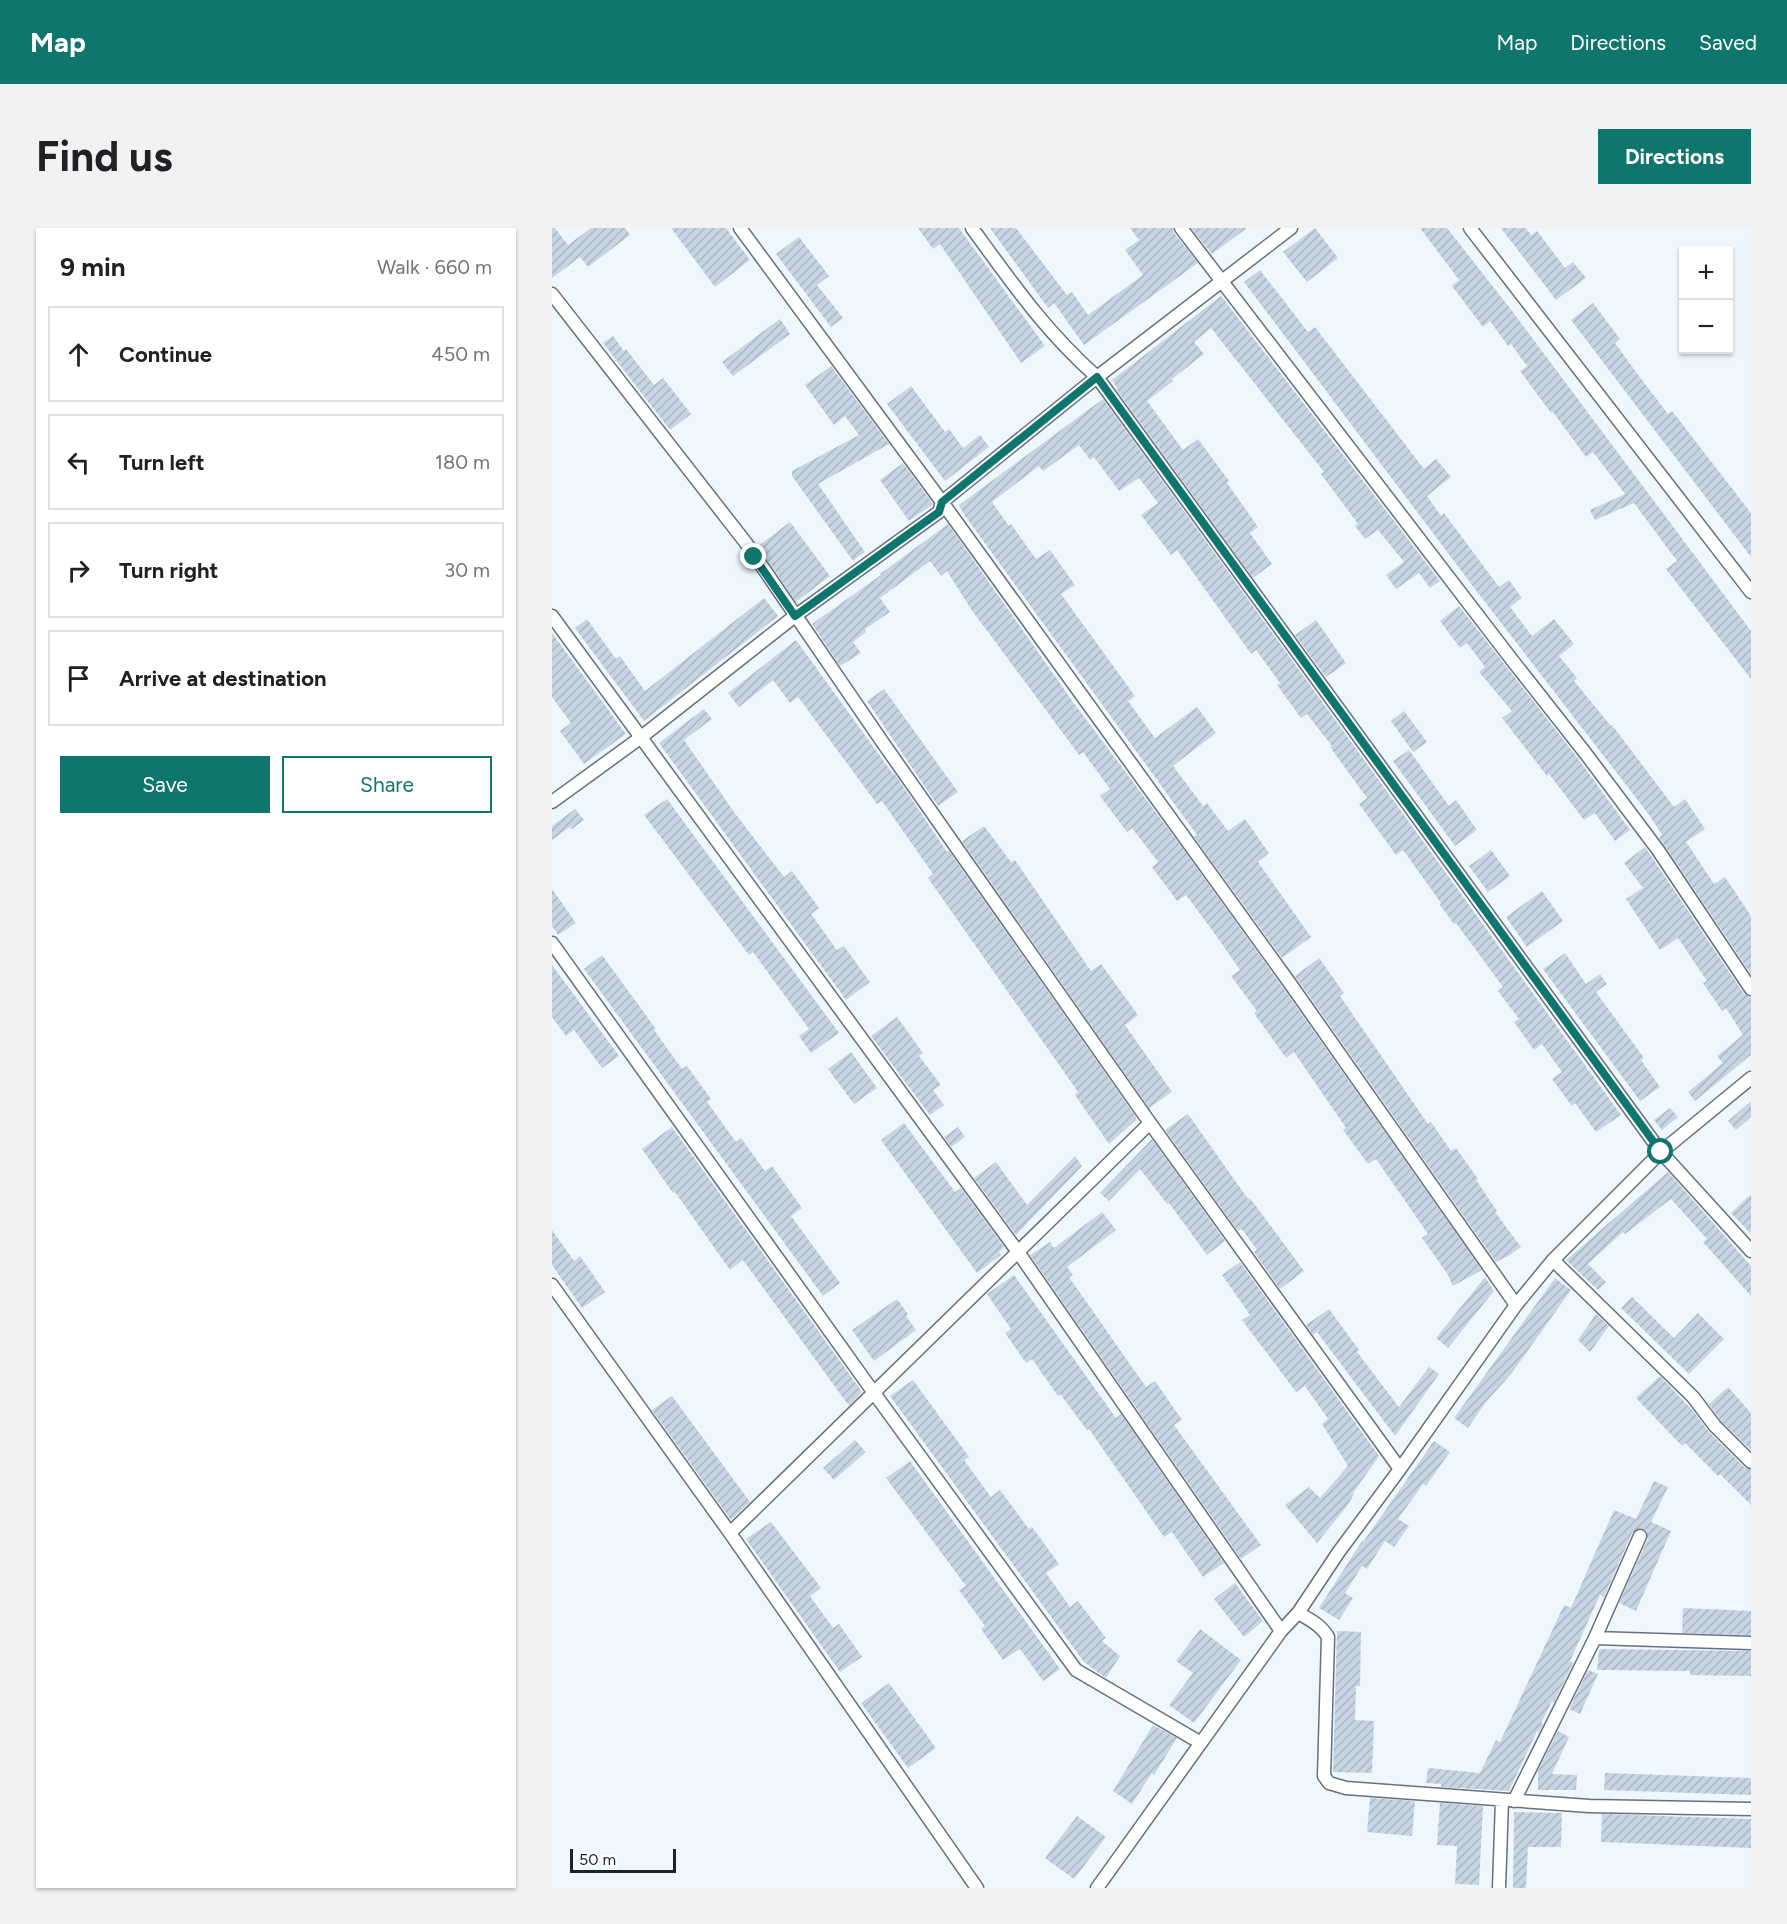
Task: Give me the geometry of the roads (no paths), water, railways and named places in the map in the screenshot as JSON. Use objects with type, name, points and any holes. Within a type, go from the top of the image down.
[{"type":"street","points":[[740,228],[942,502],[1289,982],[1516,1305]]},
{"type":"street","points":[[972,228],[1031,310],[1076,359],[1097,377],[1661,1152],[1751,1251]]},
{"type":"street","points":[[1181,228],[1593,763],[1658,850],[1751,989]]},
{"type":"street","points":[[552,802],[640,738],[795,616],[939,512],[942,502],[1097,377],[1291,228]]},
{"type":"street","points":[[1470,228],[1751,592]]},
{"type":"street","points":[[552,294],[734,528],[1150,1123],[1400,1469]]},
{"type":"street","points":[[552,616],[1018,1252],[1281,1631]]},
{"type":"street","points":[[552,943],[874,1393],[1076,1670],[1201,1743]]},
{"type":"street","points":[[1097,1888],[1281,1631],[1298,1613],[1338,1553],[1516,1305],[1553,1260],[1661,1152],[1751,1078]]},
{"type":"street","points":[[730,1533],[1150,1123]]},
{"type":"street","points":[[1553,1260],[1693,1397],[1715,1426],[1751,1462]]},
{"type":"street","points":[[552,1285],[730,1533],[977,1888]]},
{"type":"street","points":[[1499,1888],[1508,1801],[1595,1638],[1640,1536]]},
{"type":"street","points":[[1298,1613],[1316,1623],[1328,1637],[1324,1776],[1329,1783],[1346,1788],[1589,1806],[1751,1809]]},
{"type":"street","points":[[1595,1638],[1751,1643]]}]
